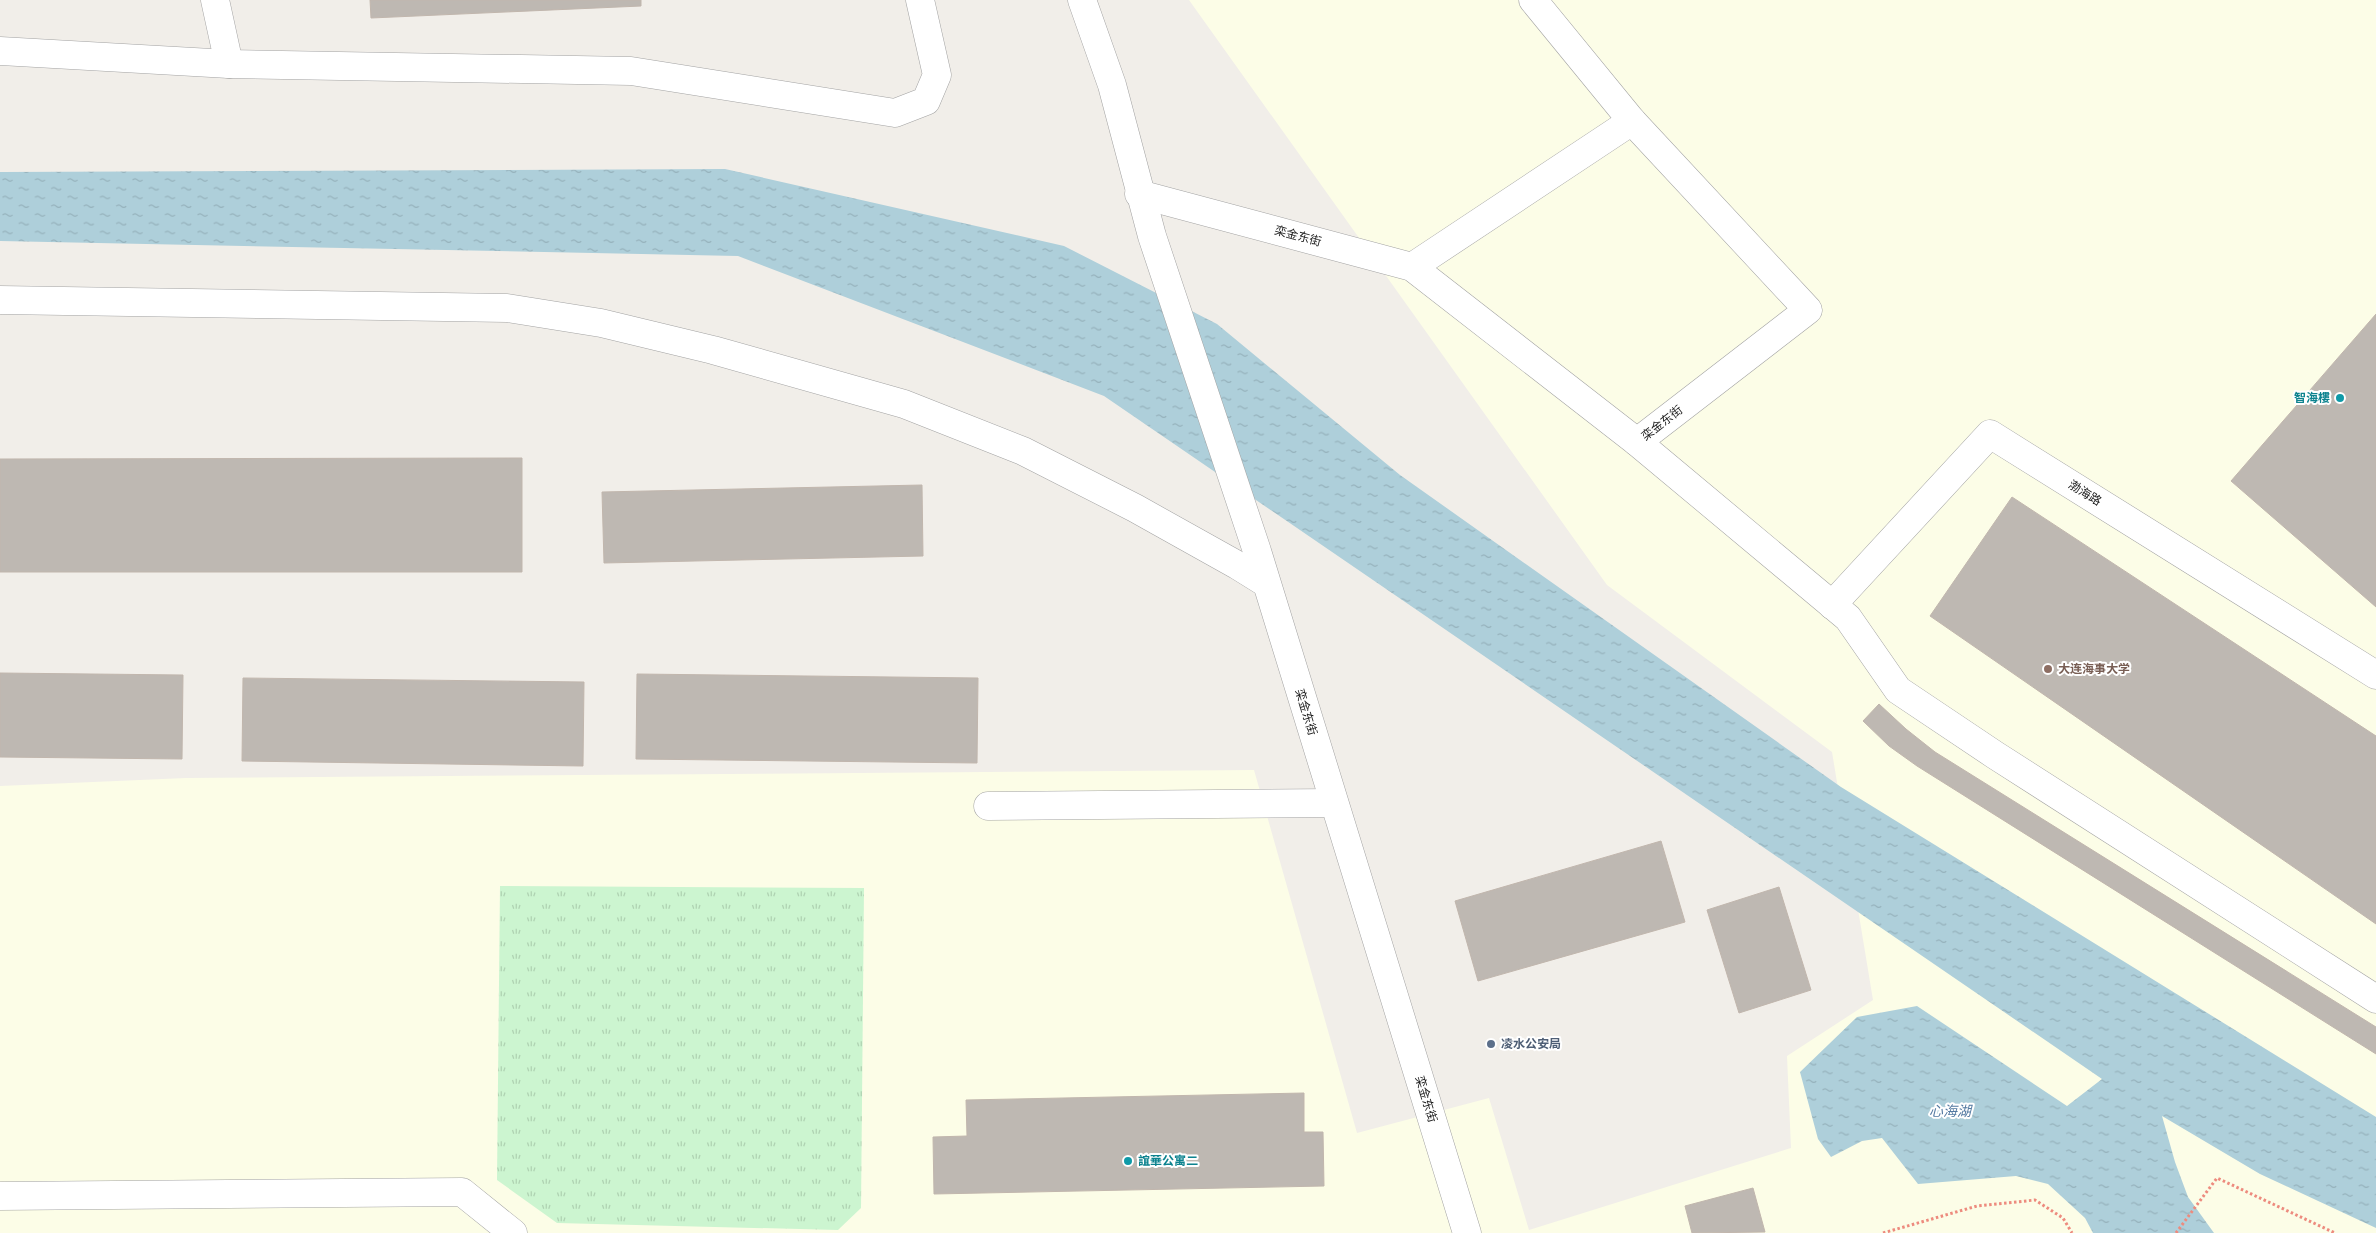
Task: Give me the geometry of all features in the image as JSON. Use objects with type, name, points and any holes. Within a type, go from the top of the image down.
[{"type":"street","points":[[215,0],[229,64]]},
{"type":"street","points":[[0,51],[229,64],[631,71],[894,113],[926,101],[937,76],[920,0]]},
{"type":"street","name":"栾金东街","points":[[1082,0],[1112,85],[1152,236],[1257,551],[1467,1233]]},
{"type":"street","name":"栾金东街","points":[[1140,194],[1412,267],[1637,442],[1808,310],[1632,121],[1533,0]]},
{"type":"street","points":[[1412,267],[1632,121]]},
{"type":"street","points":[[0,300],[507,308],[601,323],[741,358],[904,404],[1023,451],[1144,512],[1237,565],[1266,584]]},
{"type":"street","name":"渤海路","points":[[1832,605],[1990,434],[2376,675]]},
{"type":"street","points":[[1637,442],[1848,618],[1898,690],[2376,999]]},
{"type":"street","points":[[988,806],[1334,803]]},
{"type":"street","points":[[0,1196],[462,1192],[506,1231]]},
{"type":"path","points":[[2176,1233],[2217,1178],[2335,1233]]},
{"type":"path","points":[[1883,1233],[1976,1206],[2035,1200],[2063,1218],[2072,1233]]},
{"type":"shaded area","name":"大连海事大学","points":[[1189,0],[2376,0],[2376,1233],[0,1233],[0,786],[186,778],[1254,770],[1357,1133],[1489,1098],[1529,1230],[1791,1148],[1787,1056],[1873,1000],[1832,752],[1607,585]]},
{"type":"green space","points":[[500,886],[864,888],[861,1208],[838,1230],[557,1223],[497,1180]]},
{"type":"water","name":"心海湖","points":[[725,169],[1064,246],[1217,324],[1400,475],[1841,787],[2376,1117],[2376,1228],[2260,1174],[2162,1116],[2175,1162],[2188,1197],[2214,1233],[2093,1233],[2085,1218],[2048,1184],[2016,1176],[1918,1184],[1882,1138],[1862,1141],[1831,1157],[1818,1139],[1800,1072],[1857,1017],[1917,1006],[2067,1106],[2102,1079],[1104,396],[738,256],[0,241],[0,172]]},
{"type":"building","points":[[370,0],[641,0],[641,6],[371,18]]},
{"type":"building","name":"智海樓","points":[[2376,314],[2376,607],[2231,481]]},
{"type":"building","points":[[522,458],[522,572],[0,572],[0,459]]},
{"type":"building","points":[[922,485],[923,556],[604,563],[602,492]]},
{"type":"building","points":[[2012,497],[2376,736],[2376,924],[1930,616]]},
{"type":"building","points":[[0,673],[183,675],[182,759],[0,757]]},
{"type":"building","points":[[637,674],[978,678],[977,763],[636,759]]},
{"type":"building","points":[[243,678],[584,682],[583,766],[242,761]]},
{"type":"building","points":[[1879,704],[1935,752],[2376,1027],[2376,1054],[1917,766],[1889,746],[1863,721]]},
{"type":"building","points":[[1661,841],[1685,922],[1478,981],[1455,901]]},
{"type":"building","points":[[1779,887],[1811,990],[1739,1013],[1707,910]]},
{"type":"building","name":"誼華公寓二","points":[[1304,1093],[1304,1132],[1323,1132],[1324,1186],[934,1194],[933,1137],[967,1136],[966,1100]]},
{"type":"building","points":[[1753,1188],[1765,1232],[1692,1233],[1685,1206]]},
{"type":"place","name":"智海樓","points":[[2340,398]]},
{"type":"place","name":"大连海事大学","points":[[2048,669]]},
{"type":"place","name":"凌水公安局","points":[[1491,1044]]},
{"type":"place","name":"誼華公寓二","points":[[1128,1161]]}]
